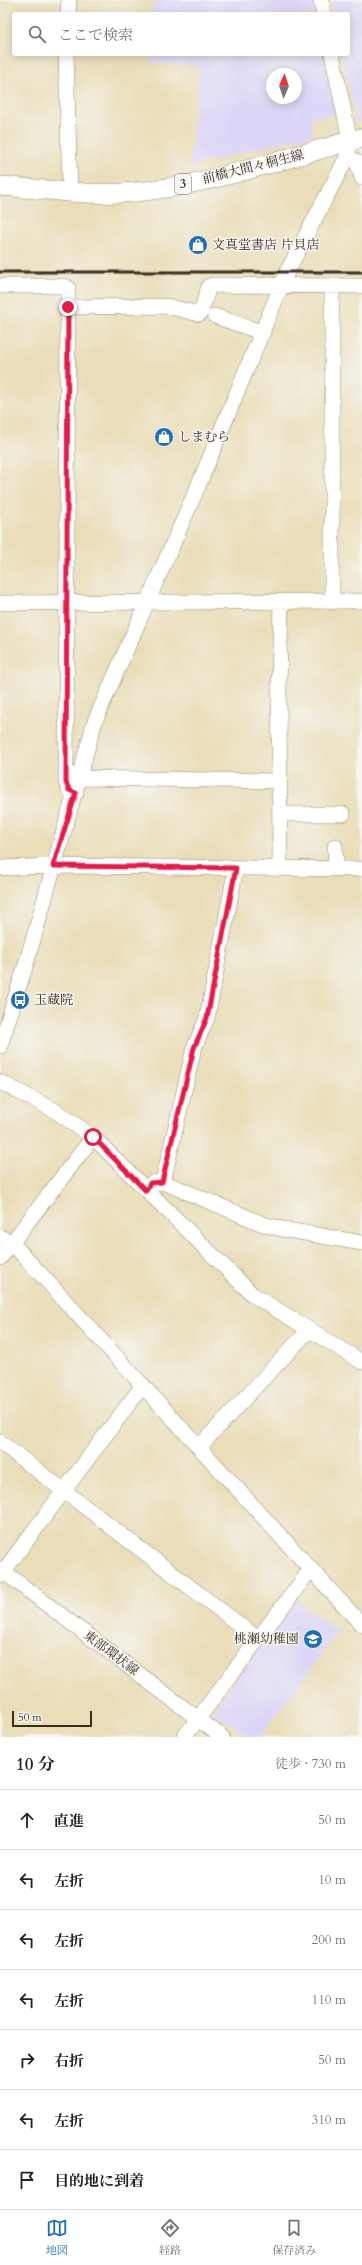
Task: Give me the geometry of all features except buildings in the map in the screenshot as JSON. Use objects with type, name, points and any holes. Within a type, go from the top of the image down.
[{"type":"main road","name":"前橋大間々桐生線","points":[[0,186],[70,192],[122,193],[170,187],[353,146]]},
{"type":"street","points":[[68,12],[69,0]]},
{"type":"street","points":[[321,0],[324,12]]},
{"type":"street","points":[[66,56],[70,192]]},
{"type":"street","points":[[332,56],[356,162],[362,178]]},
{"type":"street","points":[[0,1046],[27,961],[95,721],[196,491],[287,272],[353,146]]},
{"type":"street","points":[[0,286],[65,286],[68,288],[66,782],[69,790],[77,786],[279,781]]},
{"type":"street","points":[[68,307],[167,306],[199,314],[201,312],[209,286],[362,286]]},
{"type":"street","points":[[332,286],[332,602]]},
{"type":"street","points":[[215,316],[263,332]]},
{"type":"street","points":[[0,602],[362,602]]},
{"type":"street","points":[[280,868],[279,781],[281,602]]},
{"type":"street","points":[[280,814],[343,814]]},
{"type":"street","points":[[335,846],[336,869]]},
{"type":"street","points":[[0,868],[53,866],[362,869]]},
{"type":"street","points":[[162,1182],[194,1048],[207,1018],[236,868]]},
{"type":"street","points":[[0,1082],[54,1110],[93,1137],[253,1295],[362,1362]]},
{"type":"street","points":[[0,1258],[6,1240],[93,1137]]},
{"type":"street","points":[[146,1191],[150,1183],[162,1182],[263,1224],[282,1229],[362,1243]]},
{"type":"street","points":[[6,1240],[143,1385],[362,1625]]},
{"type":"street","points":[[199,1447],[309,1330]]},
{"type":"street","points":[[1,1572],[65,1491],[143,1385]]},
{"type":"street","points":[[0,1442],[258,1638]]},
{"type":"street","points":[[184,1737],[311,1569]]},
{"type":"street","name":"東部環状線","points":[[1,1572],[222,1737]]},
{"type":"shaded area","points":[[153,0],[315,0],[318,12],[152,12]]},
{"type":"shaded area","points":[[331,0],[362,0],[362,124],[356,122],[342,56],[350,56],[350,12],[334,12]]},
{"type":"shaded area","points":[[150,56],[325,56],[337,115],[311,118],[314,135],[189,166],[199,66],[150,63]]},
{"type":"shaded area","points":[[295,1600],[338,1632],[260,1737],[248,1737],[212,1711]]},
{"type":"railway","points":[[0,272],[362,272]]},
{"type":"place","name":"文真堂書店 片貝店","points":[[198,245]]},
{"type":"place","name":"しまむら","points":[[164,437]]},
{"type":"place","name":"玉蔵院","points":[[20,1000]]},
{"type":"place","name":"桃瀬幼稚園","points":[[313,1639]]},
{"type":"route","points":[[68,307],[66,782],[69,790],[76,793],[68,812],[53,866],[65,868],[236,868],[205,1027],[194,1048],[162,1182],[150,1183],[146,1191],[93,1137]]}]
